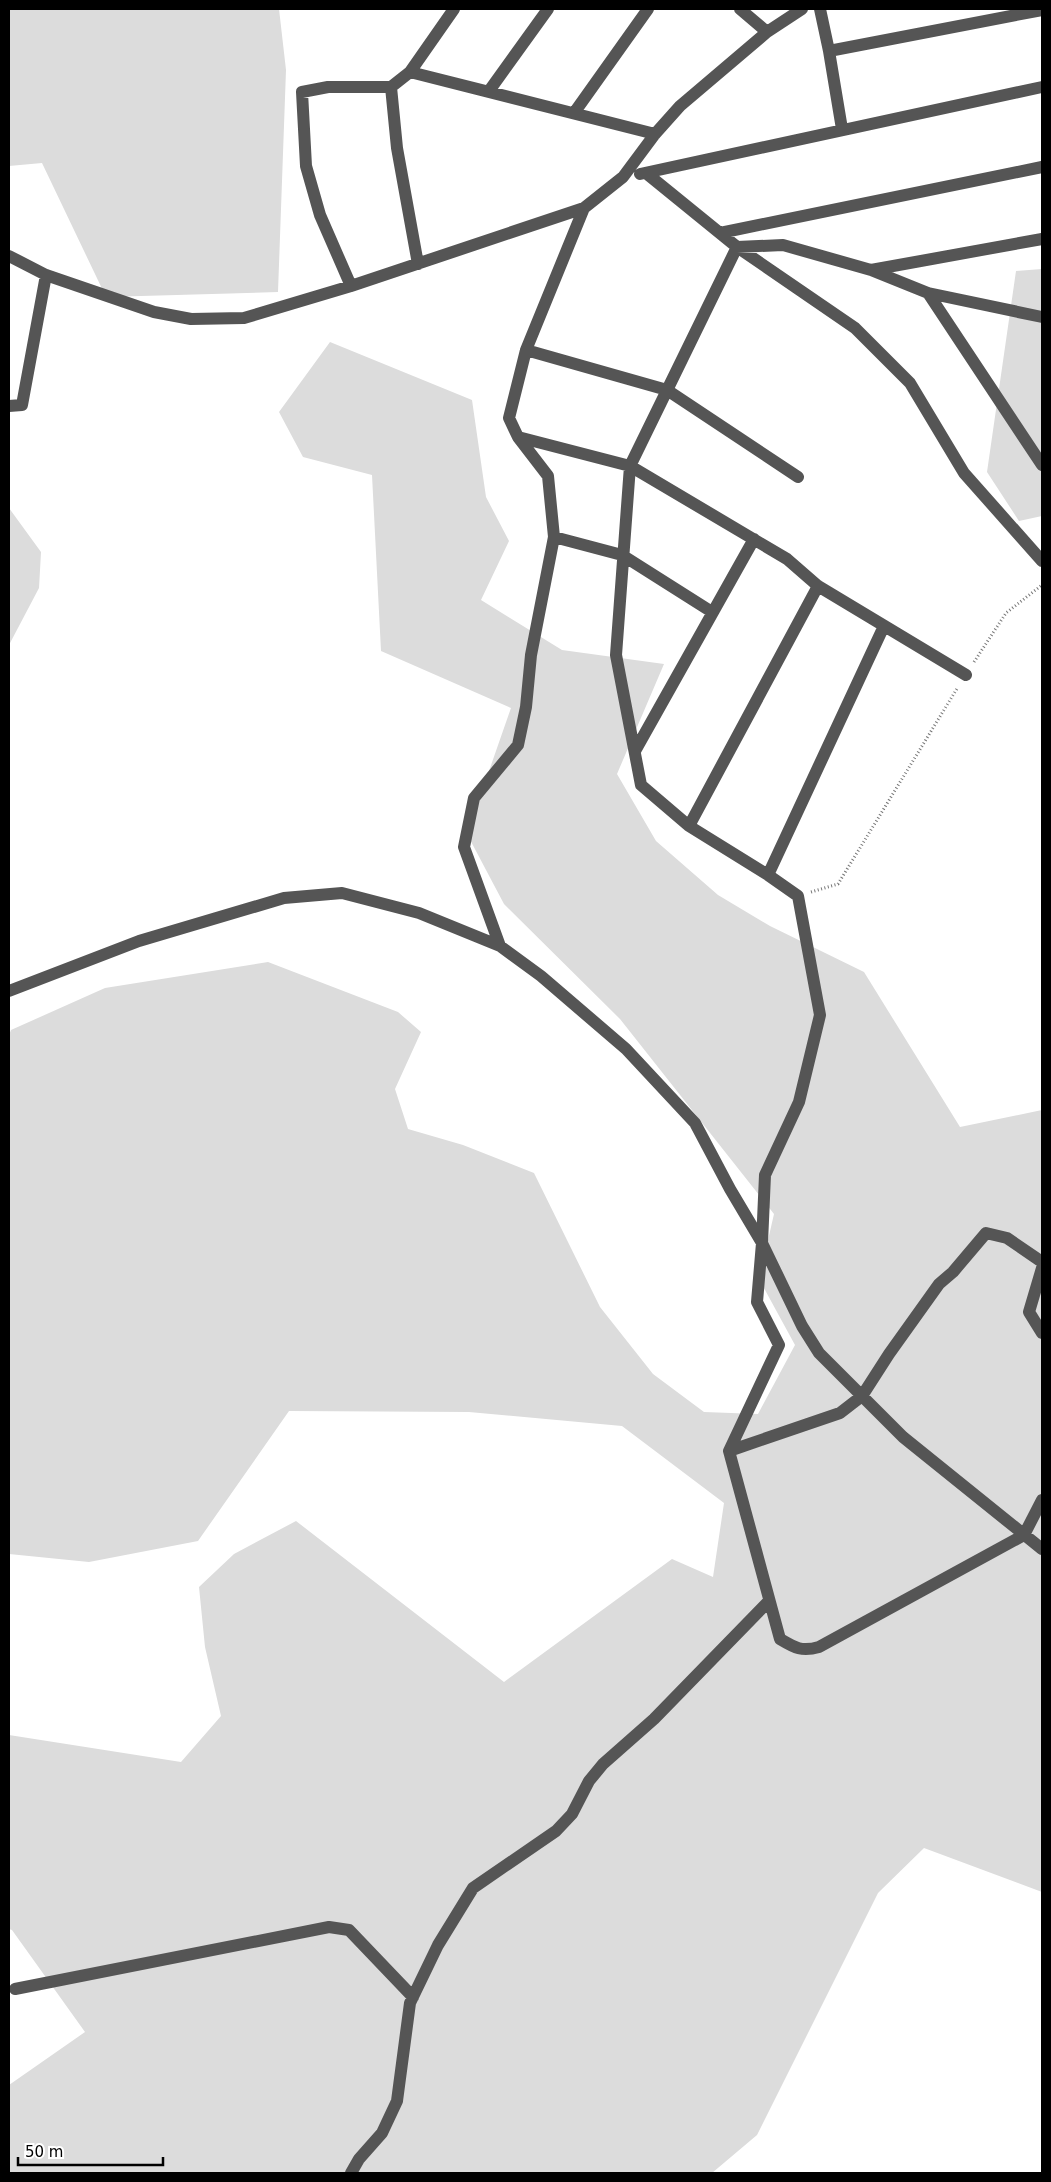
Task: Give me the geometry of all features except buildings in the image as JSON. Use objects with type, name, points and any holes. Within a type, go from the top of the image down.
[{"type":"street","points":[[351,286],[320,215],[306,166],[302,92],[328,87],[391,87],[410,72],[454,9]]},
{"type":"street","points":[[489,91],[548,9]]},
{"type":"street","points":[[574,113],[648,9]]},
{"type":"street","points":[[740,9],[766,32]]},
{"type":"street","points":[[9,256],[46,275],[154,312],[191,319],[244,318],[351,286],[584,208],[623,177],[655,134],[680,106],[766,32],[802,9]]},
{"type":"street","points":[[820,9],[842,129]]},
{"type":"street","points":[[829,51],[1042,10]]},
{"type":"street","points":[[410,72],[655,134]]},
{"type":"street","points":[[391,87],[397,148],[418,264]]},
{"type":"street","points":[[623,177],[1042,87]]},
{"type":"street","points":[[720,233],[1042,168]]},
{"type":"street","points":[[646,173],[738,247],[855,328],[910,383],[964,473],[1042,561]]},
{"type":"street","points":[[500,946],[464,847],[474,798],[518,744],[526,707],[531,655],[554,537],[548,476],[518,436],[509,418],[526,350],[584,208]]},
{"type":"street","points":[[871,270],[1042,239]]},
{"type":"street","points":[[738,247],[783,245],[871,270],[928,293],[1042,317]]},
{"type":"street","points":[[738,247],[630,466],[616,655],[641,785],[689,826],[798,896],[820,1015],[799,1102],[765,1175],[757,1302],[779,1345],[729,1451],[768,1602],[780,1639],[793,1647],[807,1651],[819,1647],[1024,1535],[1042,1500]]},
{"type":"street","points":[[9,406],[22,405],[46,275]]},
{"type":"street","points":[[928,293],[1042,465]]},
{"type":"street","points":[[526,350],[667,390],[798,477]]},
{"type":"street","points":[[518,436],[630,466],[788,559],[818,586],[966,675]]},
{"type":"street","points":[[554,537],[622,555],[712,612]]},
{"type":"street","points":[[635,751],[754,539]]},
{"type":"street","points":[[689,826],[818,586]]},
{"type":"street","points":[[768,875],[884,626]]},
{"type":"street","points":[[9,991],[139,941],[284,898],[342,893],[419,913],[500,946],[541,976],[626,1049],[695,1122],[730,1189],[762,1243],[802,1326],[819,1353],[903,1437],[1042,1549]]},
{"type":"street","points":[[729,1451],[840,1413],[862,1396],[889,1354],[939,1284],[986,1233],[1007,1238],[1042,1262]]},
{"type":"street","points":[[1042,1268],[1029,1312],[1042,1333]]},
{"type":"street","points":[[351,2173],[359,2159],[382,2133],[397,2101],[410,2004],[438,1945],[473,1888],[556,1831],[572,1814],[590,1781],[603,1764],[654,1719],[768,1602]]},
{"type":"street","points":[[16,1989],[329,1927],[349,1930],[413,1997]]},
{"type":"path","points":[[798,896],[838,884],[1006,613],[1042,585]]},
{"type":"shaded area","points":[[9,9],[279,9],[286,70],[278,292],[106,297],[42,163],[9,166]]},
{"type":"shaded area","points":[[1042,269],[1042,516],[1019,521],[987,472],[1016,271]]},
{"type":"shaded area","points":[[330,342],[472,400],[486,497],[509,541],[481,600],[562,650],[664,664],[617,774],[656,841],[718,895],[770,926],[864,972],[960,1127],[1042,1110],[1042,1892],[924,1848],[878,1893],[757,2135],[712,2173],[9,2173],[9,2085],[85,2032],[12,1930],[9,1929],[9,1735],[181,1762],[221,1716],[205,1647],[199,1587],[234,1554],[296,1521],[504,1682],[672,1559],[713,1577],[724,1503],[622,1426],[469,1412],[289,1411],[198,1541],[89,1562],[9,1554],[9,1035],[11,1030],[105,988],[268,962],[398,1012],[421,1032],[395,1089],[408,1129],[463,1145],[534,1173],[600,1307],[653,1374],[704,1412],[758,1414],[795,1345],[759,1279],[774,1214],[620,1019],[504,904],[467,834],[511,708],[381,651],[372,475],[303,457],[279,412]]},
{"type":"shaded area","points":[[9,508],[41,552],[39,588],[9,645]]}]
